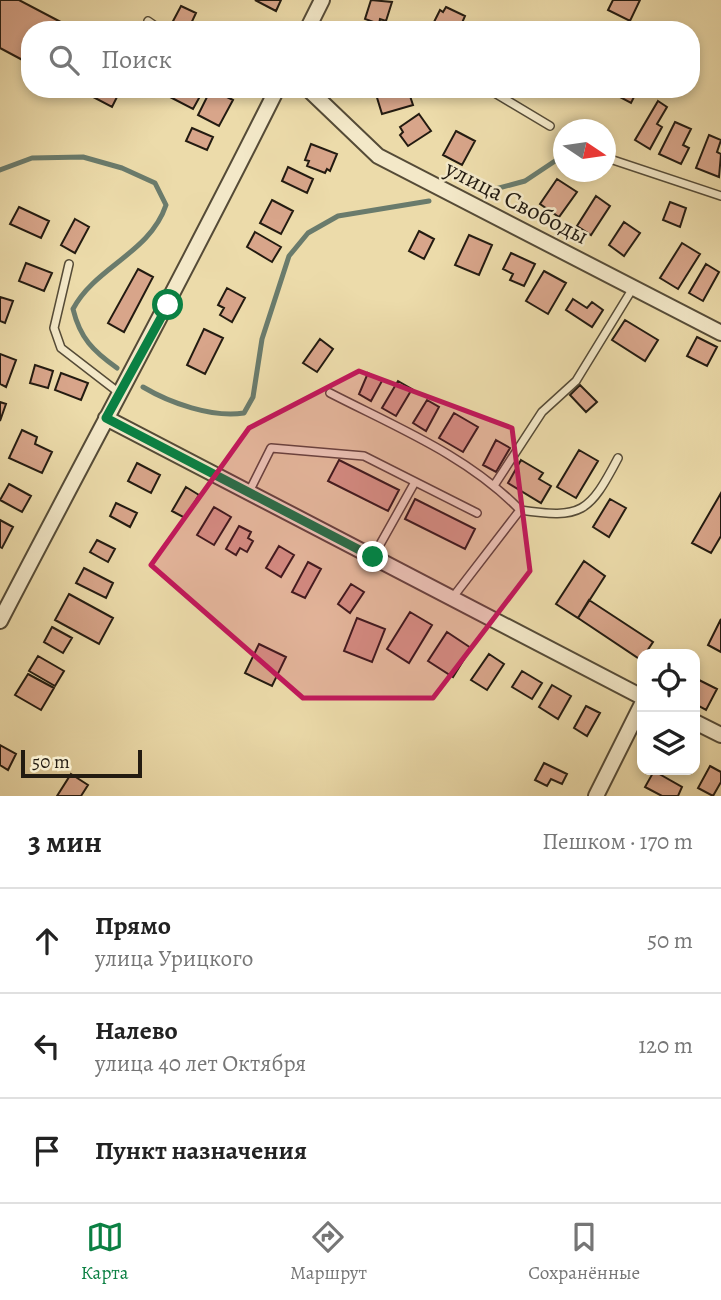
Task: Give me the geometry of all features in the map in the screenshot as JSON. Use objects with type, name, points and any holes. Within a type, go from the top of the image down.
[{"type":"street","points":[[311,21],[322,0]]},
{"type":"street","points":[[0,621],[6,595],[168,305],[271,98]]},
{"type":"street","name":"улица Свободы","points":[[317,98],[378,156],[721,333]]},
{"type":"street","points":[[106,418],[637,694]]},
{"type":"street","points":[[596,796],[638,712]]},
{"type":"street","points":[[700,724],[721,735]]},
{"type":"lane","points":[[503,98],[550,126]]},
{"type":"lane","points":[[616,161],[721,196]]},
{"type":"lane","points":[[69,264],[54,328],[61,348],[118,392]]},
{"type":"lane","points":[[495,484],[542,412],[576,381],[633,288]]},
{"type":"lane","points":[[330,393],[458,460],[495,484],[520,510],[558,516],[580,510],[601,491],[618,458]]},
{"type":"lane","points":[[249,492],[271,448],[365,456],[477,513]]},
{"type":"lane","points":[[373,557],[415,482]]},
{"type":"lane","points":[[453,597],[520,510]]},
{"type":"highlighted area","points":[[359,371],[512,428],[530,571],[433,698],[303,698],[151,565],[249,428]]},
{"type":"building","points":[[0,0],[19,0],[59,21],[21,21],[21,59],[0,48]]},
{"type":"building","points":[[255,0],[281,0],[276,11]]},
{"type":"building","points":[[371,0],[392,2],[386,21],[365,19]]},
{"type":"building","points":[[613,0],[640,0],[630,21],[608,10]]},
{"type":"building","points":[[181,6],[196,13],[192,21],[173,21]]},
{"type":"building","points":[[446,7],[465,16],[463,21],[434,21],[440,10],[443,12]]},
{"type":"building","points":[[95,98],[116,98],[112,107]]},
{"type":"building","points":[[172,98],[199,98],[193,109]]},
{"type":"building","points":[[206,98],[233,100],[219,126],[198,115]]},
{"type":"building","points":[[377,98],[411,98],[413,105],[382,114]]},
{"type":"building","points":[[658,101],[667,107],[657,124],[662,127],[650,149],[635,140]]},
{"type":"building","points":[[419,114],[431,131],[408,146],[400,135],[403,132],[400,127]]},
{"type":"building","points":[[675,122],[691,129],[683,145],[689,148],[681,164],[659,154]]},
{"type":"building","points":[[192,128],[213,137],[207,150],[186,141]]},
{"type":"building","points":[[456,131],[475,141],[462,165],[443,155]]},
{"type":"building","points":[[709,135],[721,140],[717,152],[721,154],[719,177],[696,168]]},
{"type":"building","points":[[311,144],[337,154],[330,171],[327,169],[325,173],[307,166],[309,161],[305,160]]},
{"type":"building","points":[[288,167],[313,179],[307,193],[282,181]]},
{"type":"building","points":[[555,182],[562,182],[577,192],[559,217],[540,204]]},
{"type":"building","points":[[596,196],[610,206],[591,235],[577,226]]},
{"type":"building","points":[[272,200],[293,211],[281,234],[260,223]]},
{"type":"building","points":[[670,202],[686,208],[680,227],[663,220]]},
{"type":"building","points":[[19,207],[49,221],[41,238],[10,224]]},
{"type":"building","points":[[75,219],[89,227],[75,253],[61,245]]},
{"type":"building","points":[[624,222],[640,233],[624,256],[609,245]]},
{"type":"building","points":[[419,231],[434,239],[424,259],[409,251]]},
{"type":"building","points":[[255,232],[281,247],[272,262],[247,247]]},
{"type":"building","points":[[469,235],[492,245],[479,275],[455,265]]},
{"type":"building","points":[[682,243],[700,254],[678,289],[660,278]]},
{"type":"building","points":[[511,253],[535,264],[524,286],[510,280],[513,274],[503,269]]},
{"type":"building","points":[[26,263],[52,273],[44,291],[19,281]]},
{"type":"building","points":[[706,264],[719,272],[703,301],[689,293]]},
{"type":"building","points":[[138,269],[153,277],[124,332],[108,323]]},
{"type":"building","points":[[544,271],[566,283],[548,314],[526,301]]},
{"type":"building","points":[[227,288],[245,298],[232,322],[220,315],[224,308],[218,305]]},
{"type":"building","points":[[0,297],[13,301],[5,323],[0,321]]},
{"type":"building","points":[[573,299],[587,308],[592,302],[603,310],[592,327],[566,310]]},
{"type":"building","points":[[625,320],[658,340],[645,361],[612,340]]},
{"type":"building","points":[[204,329],[223,338],[205,374],[187,365]]},
{"type":"building","points":[[697,337],[717,347],[707,366],[687,356]]},
{"type":"building","points":[[320,339],[333,349],[317,372],[303,363]]},
{"type":"building","points":[[0,354],[16,360],[6,387],[0,384]]},
{"type":"building","points":[[35,365],[53,371],[48,388],[30,383]]},
{"type":"building","points":[[61,373],[88,383],[81,400],[55,390]]},
{"type":"building","points":[[368,373],[382,381],[371,401],[359,394]]},
{"type":"building","points":[[398,381],[412,389],[396,416],[382,408]]},
{"type":"building","points":[[580,385],[597,402],[586,412],[570,395]]},
{"type":"building","points":[[427,400],[439,407],[426,431],[413,423]]},
{"type":"building","points":[[0,402],[6,404],[0,421]]},
{"type":"building","points":[[454,413],[478,427],[463,452],[439,438]]},
{"type":"building","points":[[22,430],[37,437],[35,444],[52,452],[42,473],[9,458]]},
{"type":"building","points":[[496,440],[510,448],[496,472],[483,465]]},
{"type":"building","points":[[579,450],[598,461],[576,498],[557,487]]},
{"type":"building","points":[[339,460],[399,490],[388,511],[328,481]]},
{"type":"building","points":[[521,460],[543,473],[539,479],[551,486],[541,503],[508,483]]},
{"type":"building","points":[[137,463],[160,475],[151,493],[128,481]]},
{"type":"building","points":[[9,484],[31,496],[22,512],[0,500]]},
{"type":"building","points":[[186,487],[199,495],[185,518],[172,511]]},
{"type":"building","points":[[721,493],[721,536],[711,553],[692,543]]},
{"type":"building","points":[[415,499],[475,529],[465,549],[405,519]]},
{"type":"building","points":[[610,499],[626,508],[609,537],[593,527]]},
{"type":"building","points":[[116,503],[137,513],[130,527],[110,516]]},
{"type":"building","points":[[214,507],[231,517],[214,545],[197,535]]},
{"type":"building","points":[[0,520],[13,527],[2,548],[0,547]]},
{"type":"building","points":[[239,526],[251,532],[248,538],[253,541],[247,552],[240,548],[236,555],[226,549]]},
{"type":"building","points":[[97,540],[115,549],[108,562],[90,552]]},
{"type":"building","points":[[279,546],[294,555],[281,577],[266,568]]},
{"type":"building","points":[[584,561],[605,576],[578,618],[556,604]]},
{"type":"building","points":[[308,562],[321,569],[305,598],[292,592]]},
{"type":"building","points":[[84,568],[113,583],[106,598],[76,583]]},
{"type":"building","points":[[351,584],[364,592],[350,613],[338,604]]},
{"type":"building","points":[[69,594],[113,618],[99,644],[55,620]]},
{"type":"building","points":[[589,600],[653,642],[648,649],[637,649],[637,657],[578,618]]},
{"type":"building","points":[[410,612],[432,625],[409,663],[387,649]]},
{"type":"building","points":[[357,618],[385,629],[372,662],[344,651]]},
{"type":"building","points":[[721,619],[721,652],[708,645]]},
{"type":"building","points":[[52,627],[72,638],[63,653],[44,642]]},
{"type":"building","points":[[447,632],[471,648],[453,677],[428,661]]},
{"type":"building","points":[[259,644],[286,657],[272,686],[245,673]]},
{"type":"building","points":[[489,654],[504,664],[487,690],[471,680]]},
{"type":"building","points":[[38,656],[64,671],[55,686],[29,671]]},
{"type":"building","points":[[522,671],[542,683],[532,699],[512,687]]},
{"type":"building","points":[[28,674],[54,688],[41,710],[15,695]]},
{"type":"building","points":[[700,680],[717,689],[706,710],[700,707]]},
{"type":"building","points":[[552,685],[571,696],[558,719],[539,707]]},
{"type":"building","points":[[586,706],[600,713],[587,736],[574,728]]},
{"type":"building","points":[[0,745],[16,754],[8,770],[0,765]]},
{"type":"building","points":[[544,763],[567,774],[562,784],[551,779],[547,786],[535,780]]},
{"type":"building","points":[[710,766],[721,772],[721,782],[713,796],[698,788]]},
{"type":"building","points":[[71,774],[88,785],[81,796],[57,796]]},
{"type":"building","points":[[652,775],[661,775],[682,787],[678,796],[662,796],[645,787]]},
{"type":"waterway","points":[[0,170],[32,158],[83,157],[122,168],[155,183],[166,205],[158,222],[148,236],[83,294],[73,309],[79,328],[89,343],[117,368]]},
{"type":"waterway","points":[[484,192],[525,181],[553,162]]},
{"type":"waterway","points":[[143,387],[192,408],[219,413],[244,413],[253,397],[262,339],[289,256],[308,233],[338,216],[429,201]]},
{"type":"route","points":[[168,305],[106,418],[373,557]]}]
